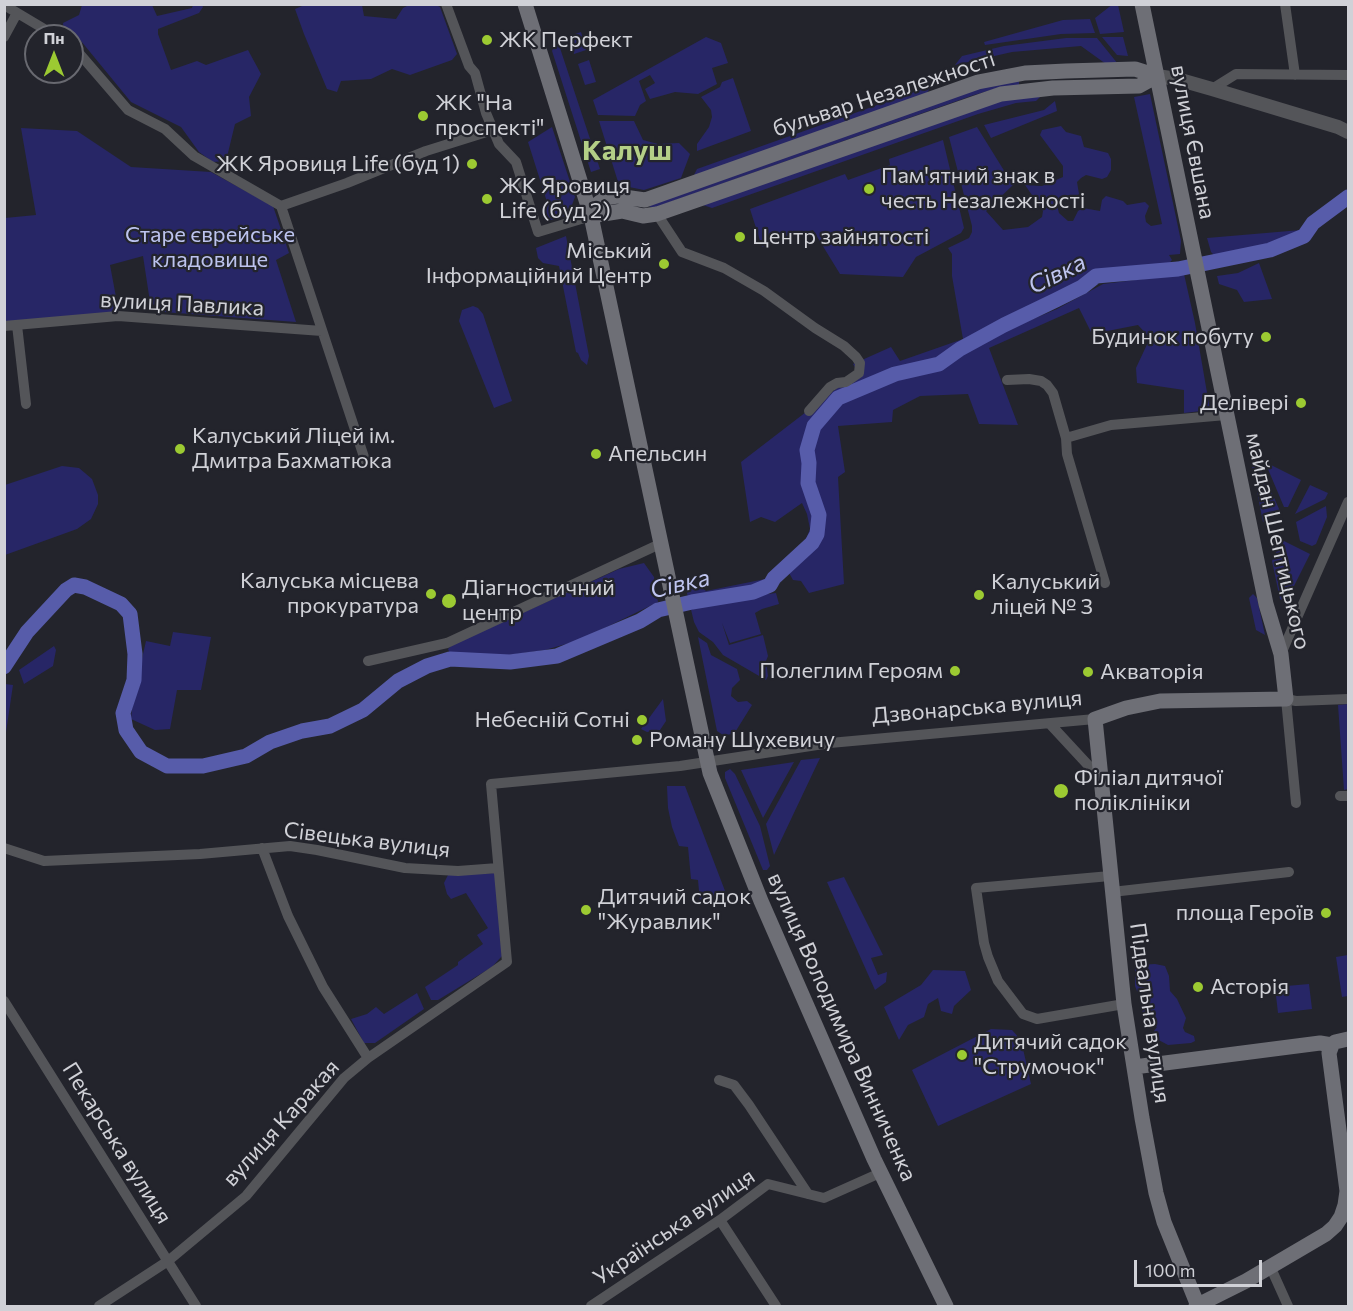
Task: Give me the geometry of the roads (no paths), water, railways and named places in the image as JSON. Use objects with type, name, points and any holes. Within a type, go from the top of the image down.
[{"type":"main road","name":"вулиця Володимира Винниченка","points":[[525,4],[591,216],[708,761],[729,824],[880,1173],[946,1306]]},
{"type":"main road","name":"вулиця Євшана","points":[[1142,4],[1200,288]]},
{"type":"main road","name":"бульвар Незалежності","points":[[607,206],[617,196],[645,200],[987,80],[1025,73],[1135,69],[1157,76]]},
{"type":"main road","name":"бульвар Незалежності","points":[[607,206],[644,216],[657,214],[1001,94],[1053,88],[1139,86],[1157,76]]},
{"type":"main road","points":[[582,185],[607,206]]},
{"type":"main road","points":[[591,216],[595,206],[607,206]]},
{"type":"main road","points":[[597,242],[607,206]]},
{"type":"main road","name":"майдан Шептицького","points":[[1200,288],[1266,604],[1281,654],[1286,699]]},
{"type":"main road","name":"Дзвонарська вулиця","points":[[1095,719],[1126,708],[1160,701],[1286,699]]},
{"type":"main road","name":"Підвальна вулиця","points":[[1095,719],[1124,1004],[1156,1194],[1164,1222],[1197,1306]]},
{"type":"main road","points":[[1197,1306],[1326,1234],[1341,1217],[1347,1191],[1343,1118],[1329,1053],[1335,1042],[1348,1039]]},
{"type":"main road","points":[[1134,1067],[1320,1043],[1332,1045]]},
{"type":"street","points":[[447,4],[469,66],[475,73],[486,113],[499,144],[516,162],[538,232],[591,216]]},
{"type":"street","points":[[1285,4],[1295,75]]},
{"type":"street","points":[[4,5],[36,24]]},
{"type":"street","points":[[4,37],[17,13]]},
{"type":"street","points":[[84,59],[128,110],[165,129],[194,156],[281,206],[365,460]]},
{"type":"street","points":[[1212,89],[1236,74],[1348,75]]},
{"type":"street","points":[[1157,76],[1178,79],[1348,132]]},
{"type":"street","points":[[281,206],[347,183],[426,151],[493,130]]},
{"type":"street","points":[[657,214],[682,252],[724,268],[764,291],[844,346],[856,357],[860,363],[859,373],[846,382],[830,387],[809,411]]},
{"type":"street","name":"вулиця Павлика","points":[[4,326],[118,316],[322,331]]},
{"type":"street","points":[[17,325],[26,404]]},
{"type":"street","points":[[1007,381],[1041,381],[1053,393],[1066,438],[1067,454],[1105,583]]},
{"type":"street","points":[[1066,438],[1111,425],[1226,415]]},
{"type":"street","points":[[1281,654],[1348,502]]},
{"type":"street","points":[[368,661],[447,643],[662,543]]},
{"type":"street","points":[[1296,803],[1286,699],[1296,701],[1348,699]]},
{"type":"street","name":"Дзвонарська вулиця","points":[[708,761],[830,743],[1095,719]]},
{"type":"street","points":[[1050,724],[1100,778]]},
{"type":"street","points":[[498,868],[491,784],[680,766],[708,761]]},
{"type":"street","name":"Сівецька вулиця","points":[[4,848],[44,861],[200,854],[290,846],[405,868],[458,871],[498,868]]},
{"type":"street","points":[[262,848],[288,916],[323,987],[368,1058]]},
{"type":"street","name":"вулиця Каракая","points":[[99,1306],[168,1261],[246,1196],[344,1078],[368,1058],[507,962],[498,868]]},
{"type":"street","points":[[1124,1004],[1036,1019],[1023,1014],[998,981],[988,957],[976,888],[1111,884],[1290,872]]},
{"type":"street","name":"Пекарська вулиця","points":[[4,1001],[196,1306]]},
{"type":"street","points":[[719,1080],[734,1085],[808,1194]]},
{"type":"street","name":"Українська вулиця","points":[[591,1306],[720,1220],[768,1184],[824,1198],[880,1173]]},
{"type":"street","points":[[720,1220],[776,1306]]},
{"type":"street","points":[[1270,1266],[1288,1306]]},
{"type":"waterway","name":"Сівка","points":[[4,667],[27,632],[66,590],[74,585],[85,587],[121,604],[130,614],[135,654],[134,680],[123,713],[126,730],[141,752],[167,766],[203,766],[246,756],[270,742],[302,731],[330,726],[363,710],[398,681],[427,666],[450,659],[510,662],[557,656],[640,621],[658,610],[753,592],[770,585],[774,578],[812,543],[817,534],[819,515],[808,483],[807,450],[814,426],[838,398],[895,374],[939,364],[960,349],[1082,287],[1096,276],[1178,269],[1270,250],[1304,236],[1313,223],[1348,197]]},
{"type":"place","name":"ЖК Перфект","points":[[487,40]]},
{"type":"place","name":"ЖК \"На проспекті\"","points":[[423,116]]},
{"type":"place","name":"ЖК Яровиця Life (буд 1)","points":[[472,164]]},
{"type":"place","name":"Пам'ятний знак в честь Незалежності","points":[[869,189]]},
{"type":"place","name":"ЖК Яровиця Life (буд 2)","points":[[487,199]]},
{"type":"place","name":"Центр зайнятості","points":[[740,237]]},
{"type":"place","name":"Міський Інформаційний Центр","points":[[664,264]]},
{"type":"place","name":"Будинок побуту","points":[[1266,337]]},
{"type":"place","name":"Делівері","points":[[1301,403]]},
{"type":"place","name":"Калуський Ліцей ім. Дмитра Бахматюка","points":[[180,449]]},
{"type":"place","name":"Апельсин","points":[[596,454]]},
{"type":"place","name":"Калуська місцева прокуратура","points":[[431,594]]},
{"type":"place","name":"Калуський ліцей № 3","points":[[979,595]]},
{"type":"place","name":"Діагностичний центр","points":[[449,601]]},
{"type":"place","name":"Полеглим Героям","points":[[955,671]]},
{"type":"place","name":"Акваторія","points":[[1088,672]]},
{"type":"place","name":"Небесній Сотні","points":[[642,720]]},
{"type":"place","name":"Роману Шухевичу","points":[[637,740]]},
{"type":"place","name":"Філіал дитячої поліклініки","points":[[1061,791]]},
{"type":"place","name":"Дитячий садок \"Журавлик\"","points":[[586,910]]},
{"type":"place","name":"площа Героїв","points":[[1326,913]]},
{"type":"place","name":"Асторія","points":[[1198,987]]},
{"type":"place","name":"Дитячий садок \"Струмочок\"","points":[[962,1055]]},
{"type":"district","name":"Калуш","points":[[627,151]]},
{"type":"park label","name":"Старе єврейське кладовище","points":[[210,248]]}]
